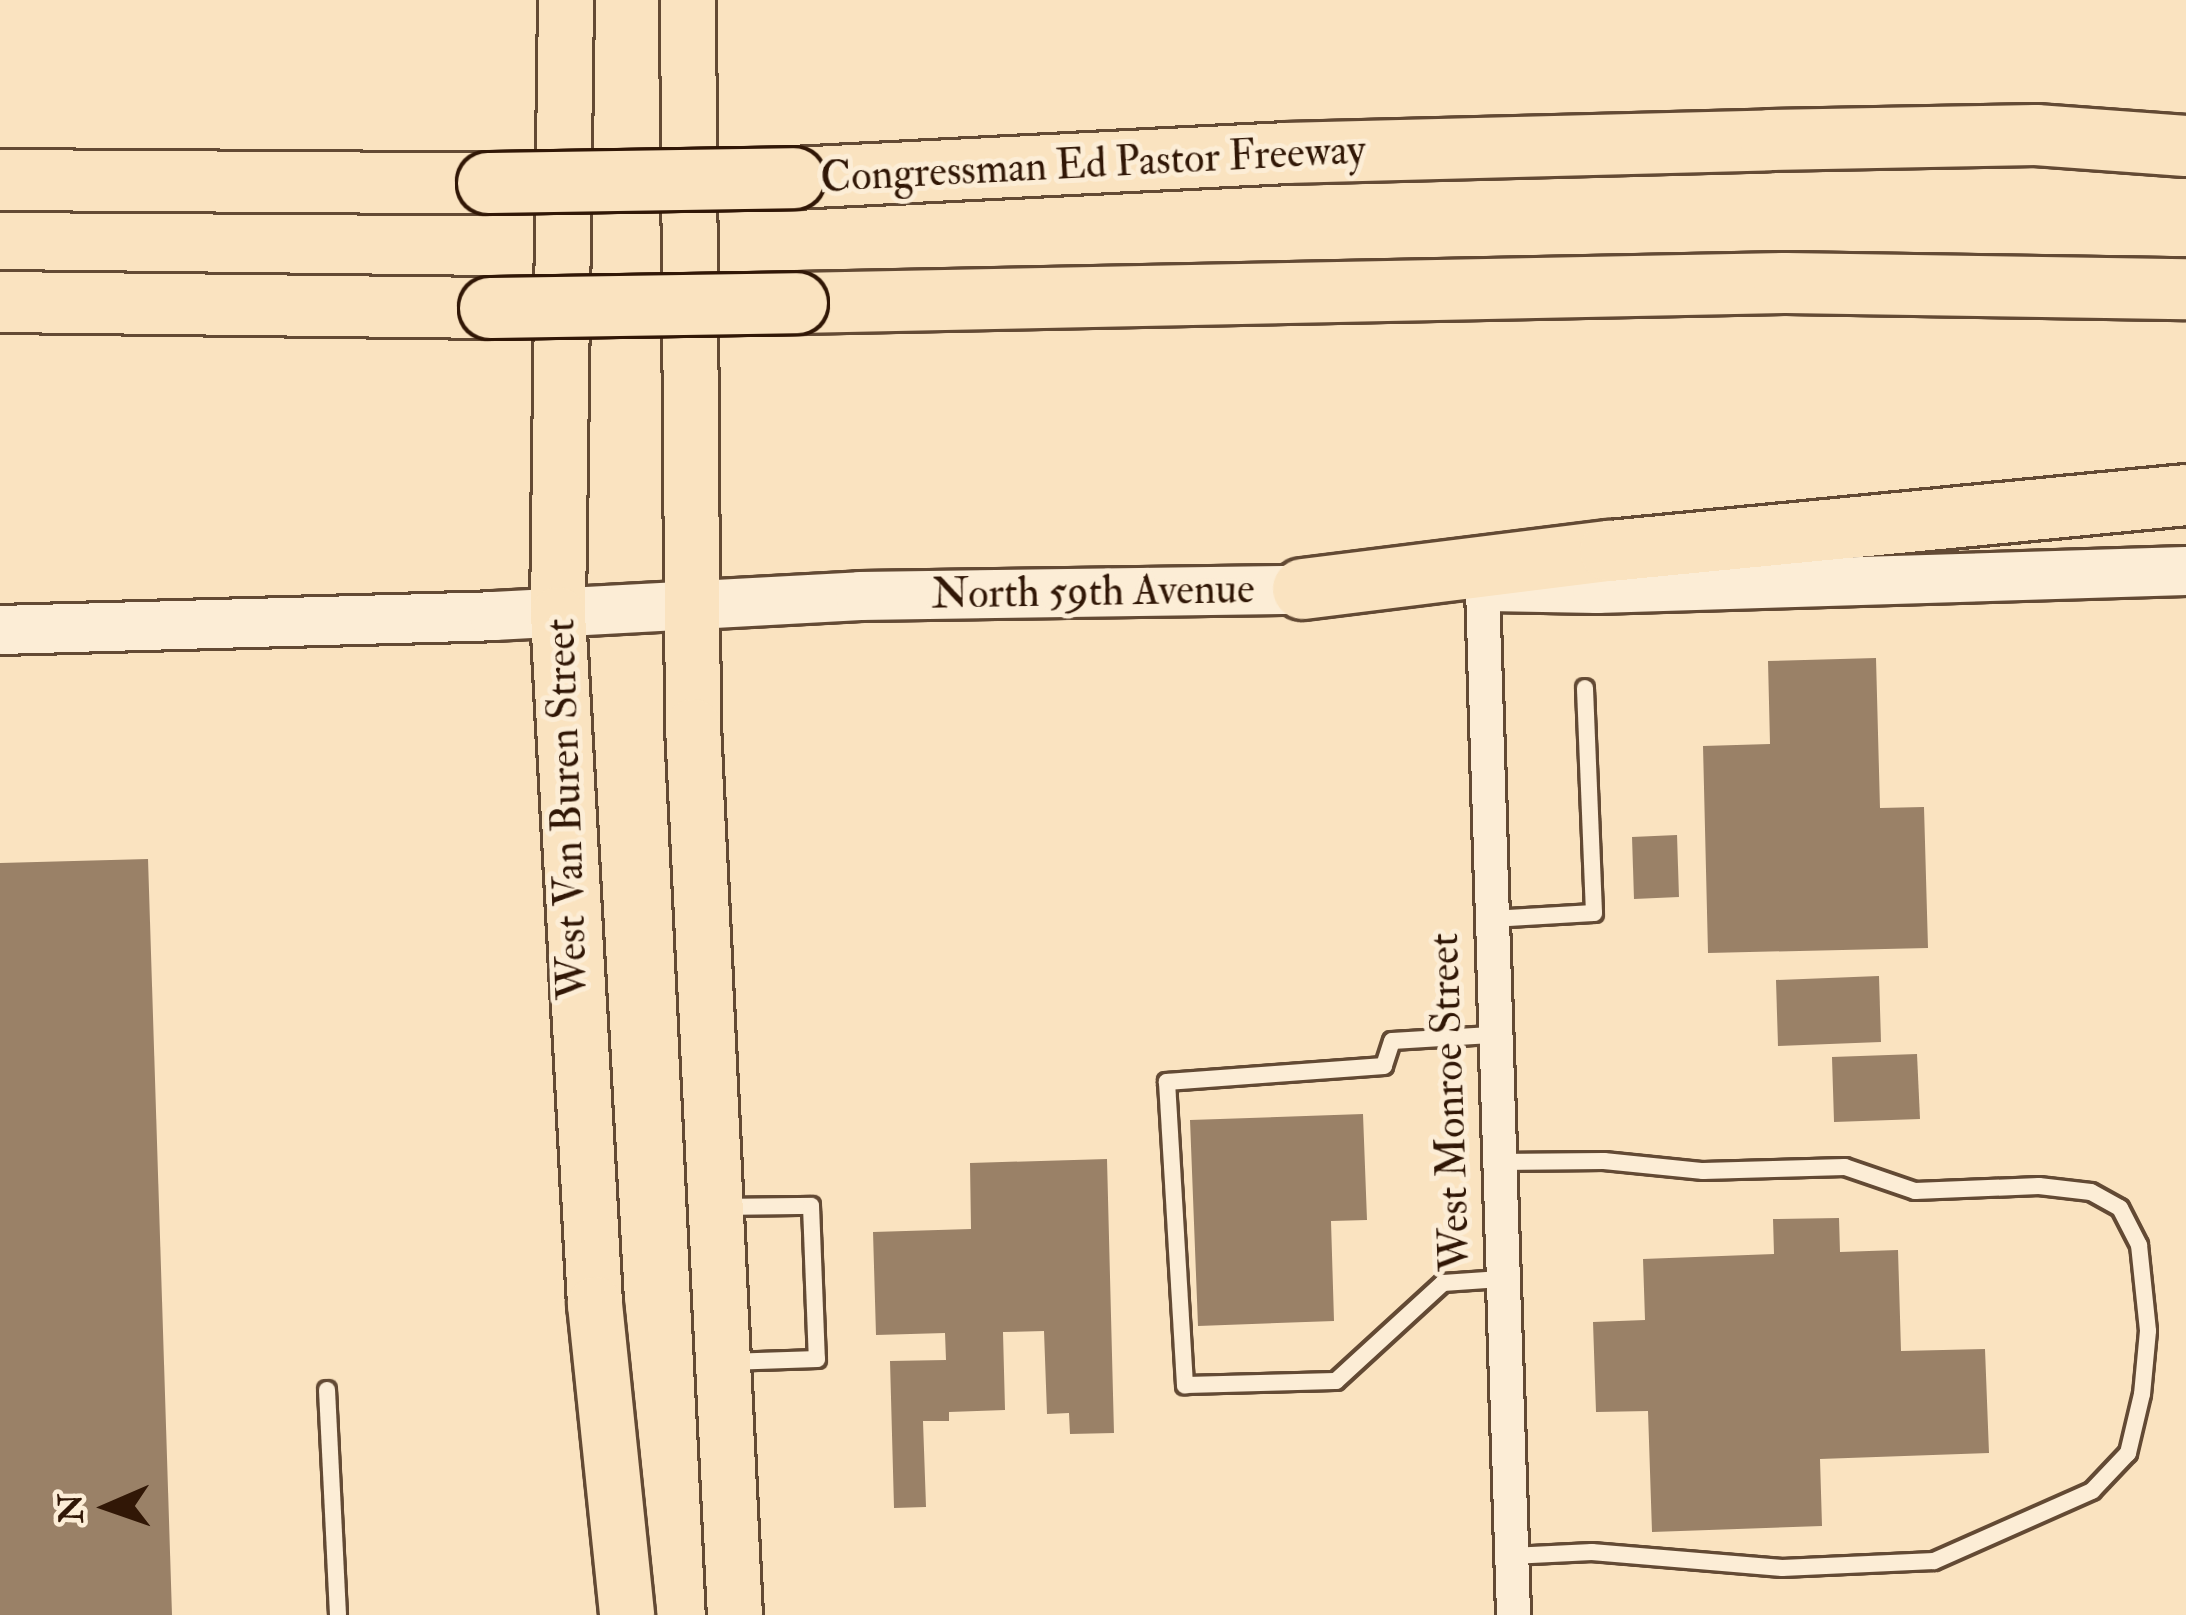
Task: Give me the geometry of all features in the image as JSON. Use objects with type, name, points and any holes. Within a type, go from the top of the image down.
[{"type":"highway","name":"Congressman Ed Pastor Freeway","points":[[0,180],[488,183],[794,178],[1285,153],[2036,135],[2186,146]]},
{"type":"highway","points":[[0,302],[490,308],[1784,284],[2186,289]]},
{"type":"highway","points":[[1303,589],[1610,551],[2186,495]]},
{"type":"main road","name":"West Van Buren Street","points":[[566,0],[558,614],[595,1304],[627,1615]]},
{"type":"main road","points":[[688,0],[690,606],[735,1615]]},
{"type":"main road","name":"North 59th Avenue","points":[[0,630],[558,614],[860,596],[1597,589],[2186,571]]},
{"type":"street","name":"West Monroe Street","points":[[1482,587],[1491,1035],[1513,1615]]},
{"type":"lane","points":[[1490,919],[1594,914],[1585,688]]},
{"type":"lane","points":[[1491,1035],[1392,1041],[1384,1066],[1167,1082],[1185,1385],[1336,1381],[1443,1283],[1501,1280]]},
{"type":"lane","points":[[1496,1162],[1604,1161],[1703,1171],[1845,1167],[1916,1191],[2039,1186],[2091,1192],[2120,1208],[2139,1245],[2148,1331],[2142,1394],[2128,1453],[2092,1491],[1934,1561],[1782,1568],[1592,1552],[1511,1556]]},
{"type":"lane","points":[[714,1207],[811,1205],[817,1359],[721,1362]]},
{"type":"lane","points":[[327,1390],[338,1615]]},
{"type":"building","points":[[1876,658],[1880,808],[1924,807],[1928,948],[1708,953],[1703,746],[1770,744],[1768,661]]},
{"type":"building","points":[[1677,835],[1679,897],[1634,899],[1632,837]]},
{"type":"building","points":[[148,859],[172,1615],[0,1615],[0,863]]},
{"type":"building","points":[[1879,976],[1881,1042],[1778,1046],[1776,980]]},
{"type":"building","points":[[1917,1054],[1920,1119],[1834,1122],[1832,1057]]},
{"type":"building","points":[[1363,1114],[1367,1220],[1331,1221],[1334,1321],[1198,1326],[1190,1120]]},
{"type":"building","points":[[1107,1159],[1114,1433],[1070,1434],[1069,1413],[1047,1414],[1044,1331],[1003,1332],[1005,1410],[949,1412],[949,1421],[923,1421],[926,1507],[894,1508],[890,1361],[946,1360],[945,1333],[876,1335],[873,1232],[971,1229],[970,1163]]},
{"type":"building","points":[[1839,1218],[1840,1252],[1898,1250],[1901,1351],[1985,1349],[1989,1453],[1820,1459],[1822,1526],[1652,1532],[1648,1411],[1596,1412],[1593,1322],[1645,1320],[1643,1259],[1774,1254],[1773,1219]]}]
